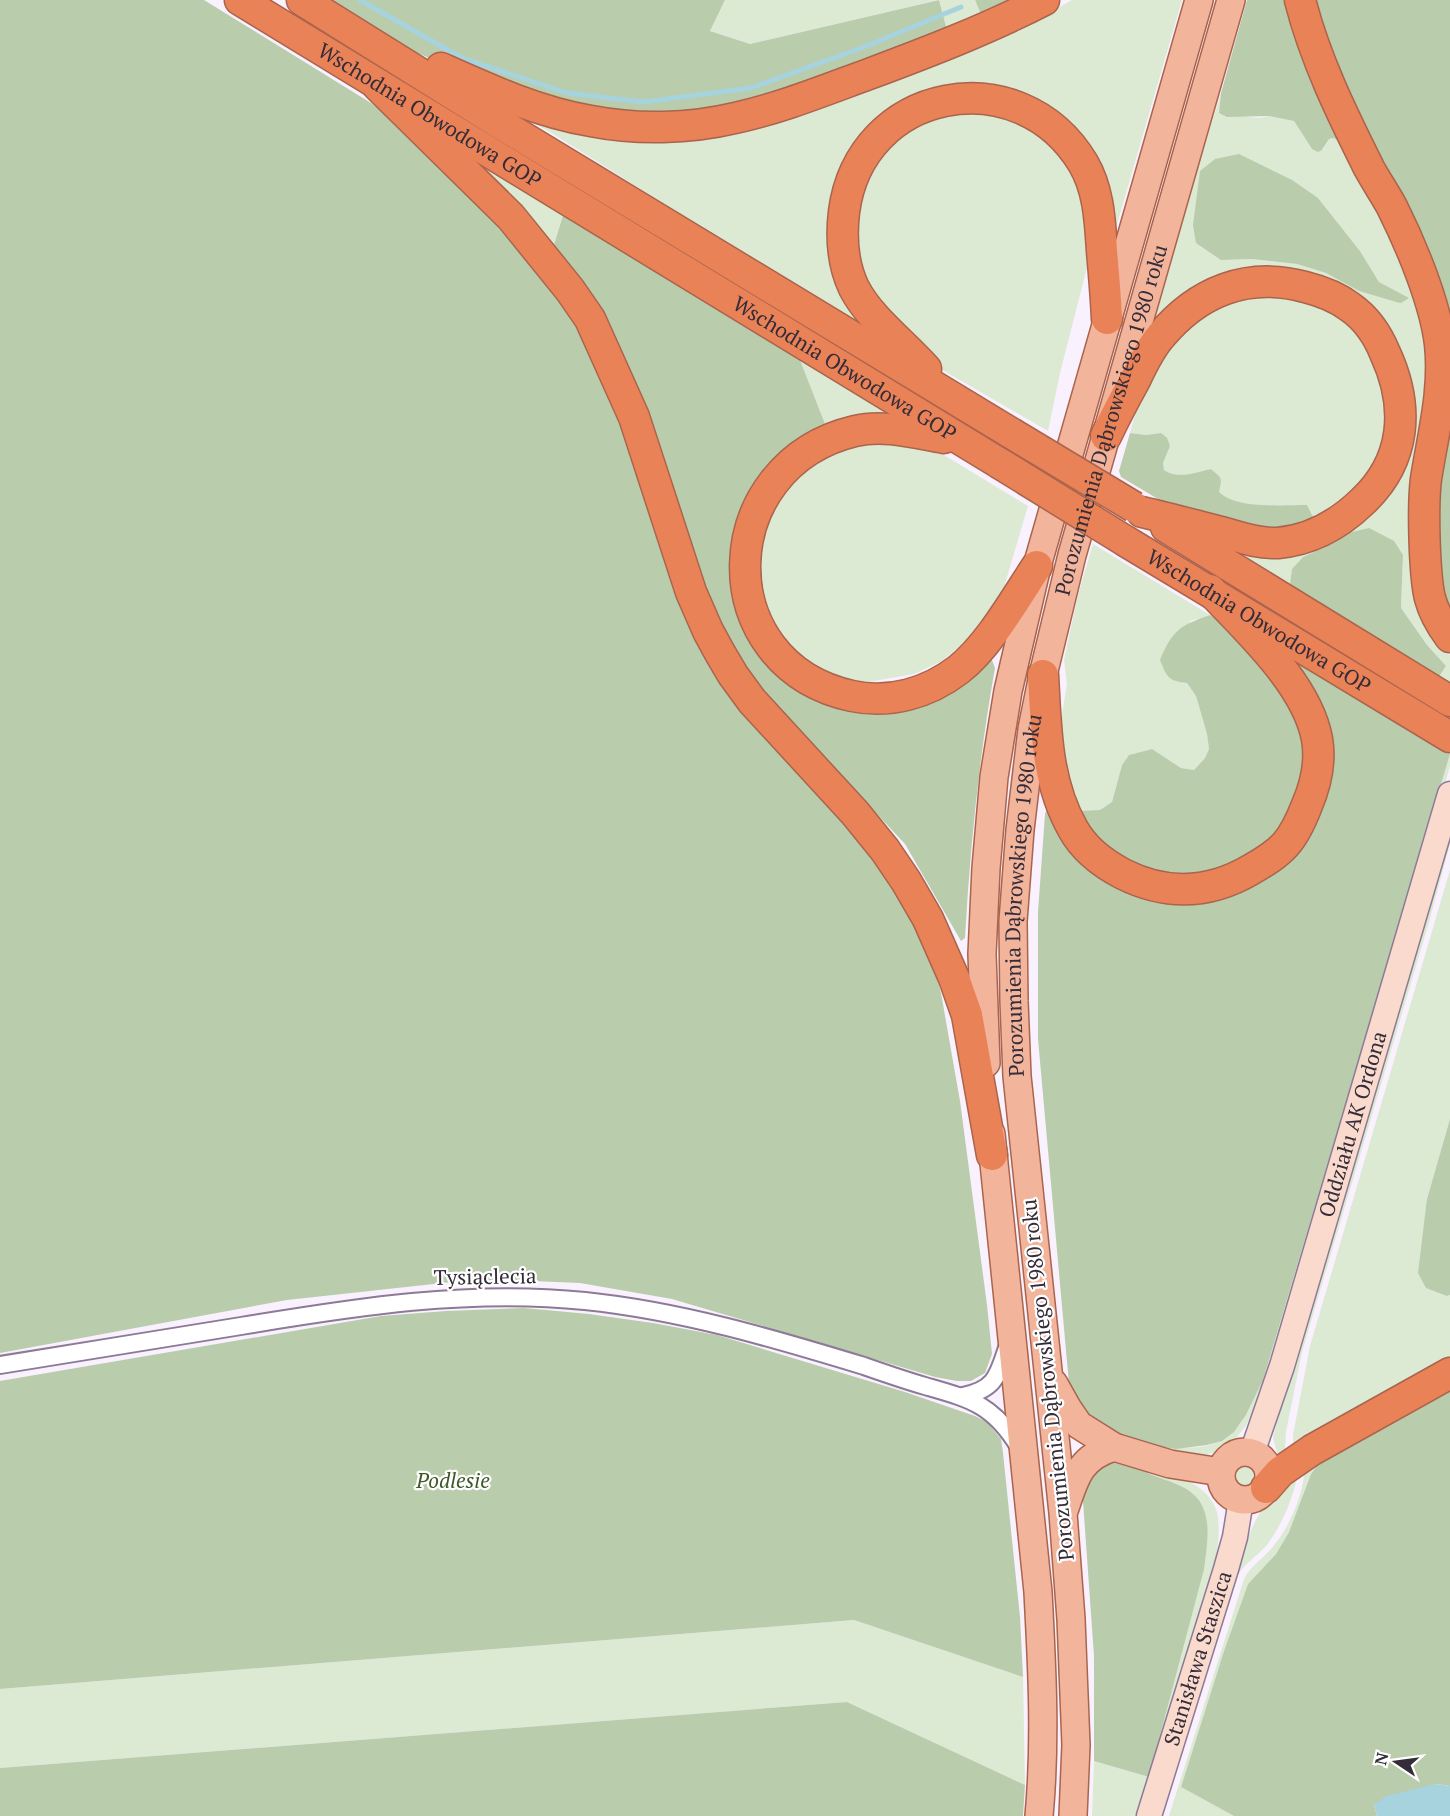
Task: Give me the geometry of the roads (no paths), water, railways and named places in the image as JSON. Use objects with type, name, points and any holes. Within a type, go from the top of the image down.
[{"type":"highway","name":"Wschodnia Obwodowa GOP","points":[[240,0],[1450,737]]},
{"type":"highway","name":"Wschodnia Obwodowa GOP","points":[[302,0],[501,124],[1138,509],[1450,701]]},
{"type":"highway","points":[[345,26],[512,99],[545,110],[592,121],[646,126],[677,126],[706,124],[784,105],[894,65],[1012,17],[1044,0]]},
{"type":"highway","points":[[1300,0],[1328,82],[1392,208],[1420,274],[1434,316],[1439,341],[1442,379],[1424,503],[1427,584],[1434,613],[1450,637]]},
{"type":"highway","points":[[377,85],[511,217],[570,290],[590,320],[634,417],[691,592],[724,661],[752,701],[855,813],[885,850],[928,920],[954,978],[967,1015],[992,1155]]},
{"type":"highway","points":[[951,396],[865,304],[854,288],[847,268],[843,244],[842,225],[847,196],[857,169],[867,151],[893,124],[922,107],[956,98],[1003,103],[1038,118],[1070,146],[1084,165],[1096,197],[1100,216],[1107,319]]},
{"type":"highway","points":[[1106,436],[1142,365],[1159,338],[1177,318],[1194,305],[1209,295],[1229,287],[1255,281],[1274,282],[1292,284],[1333,297],[1352,308],[1370,326],[1390,363],[1400,400],[1401,423],[1399,440],[1392,460],[1381,481],[1367,497],[1348,516],[1326,530],[1300,540],[1275,543],[1243,538],[1138,509]]},
{"type":"highway","points":[[965,443],[882,428],[856,431],[823,443],[789,464],[764,495],[756,511],[746,543],[744,568],[747,593],[760,630],[771,647],[803,678],[833,692],[855,697],[892,698],[928,689],[959,669],[977,653],[1037,566]]},
{"type":"highway","points":[[1043,675],[1047,751],[1055,786],[1074,831],[1088,849],[1111,867],[1133,879],[1149,884],[1171,889],[1199,890],[1224,884],[1267,860],[1286,844],[1302,817],[1317,776],[1318,759],[1317,739],[1311,718],[1297,692],[1272,656],[1210,591]]},
{"type":"highway","points":[[1253,1494],[1312,1449],[1450,1373]]},
{"type":"main road","name":"Porozumienia Dąbrowskiego 1980 roku","points":[[1040,1816],[1043,1740],[1038,1592],[992,1155],[987,1084],[982,954],[986,868],[994,777],[1008,690],[1037,566],[1199,0]]},
{"type":"main road","name":"Porozumienia Dąbrowskiego 1980 roku","points":[[1073,1816],[1076,1745],[1071,1619],[1063,1513],[1017,1076],[1013,921],[1026,765],[1043,675],[1072,555],[1231,0]]},
{"type":"main road","points":[[1048,1372],[1079,1425],[1114,1447],[1170,1464],[1221,1472]]},
{"type":"main road","points":[[1063,1513],[1077,1474],[1083,1465],[1092,1456],[1114,1447]]},
{"type":"main road","points":[[1241,1452],[1252,1453],[1260,1458],[1267,1468],[1269,1480],[1253,1494],[1234,1498],[1222,1485],[1221,1472],[1224,1463],[1233,1455],[1241,1452]]},
{"type":"street","name":"Oddziału AK Ordona","points":[[1252,1453],[1282,1366],[1450,794]]},
{"type":"street","name":"Tysiąclecia","points":[[0,1365],[381,1304],[459,1298],[518,1297],[583,1301],[688,1317],[788,1342],[963,1396],[998,1419],[1023,1454]]},
{"type":"street","points":[[963,1396],[986,1389],[993,1381],[999,1372],[1011,1336]]},
{"type":"street","name":"Stanisława Staszica","points":[[1149,1816],[1235,1537],[1253,1494]]},
{"type":"water","points":[[1436,1784],[1450,1786],[1450,1816],[1377,1816],[1374,1805],[1386,1796]]},
{"type":"waterway","points":[[360,0],[462,58],[567,93],[644,102],[751,88],[864,47],[961,7]]},
{"type":"park label","name":"Podlesie","points":[[453,1481]]}]
